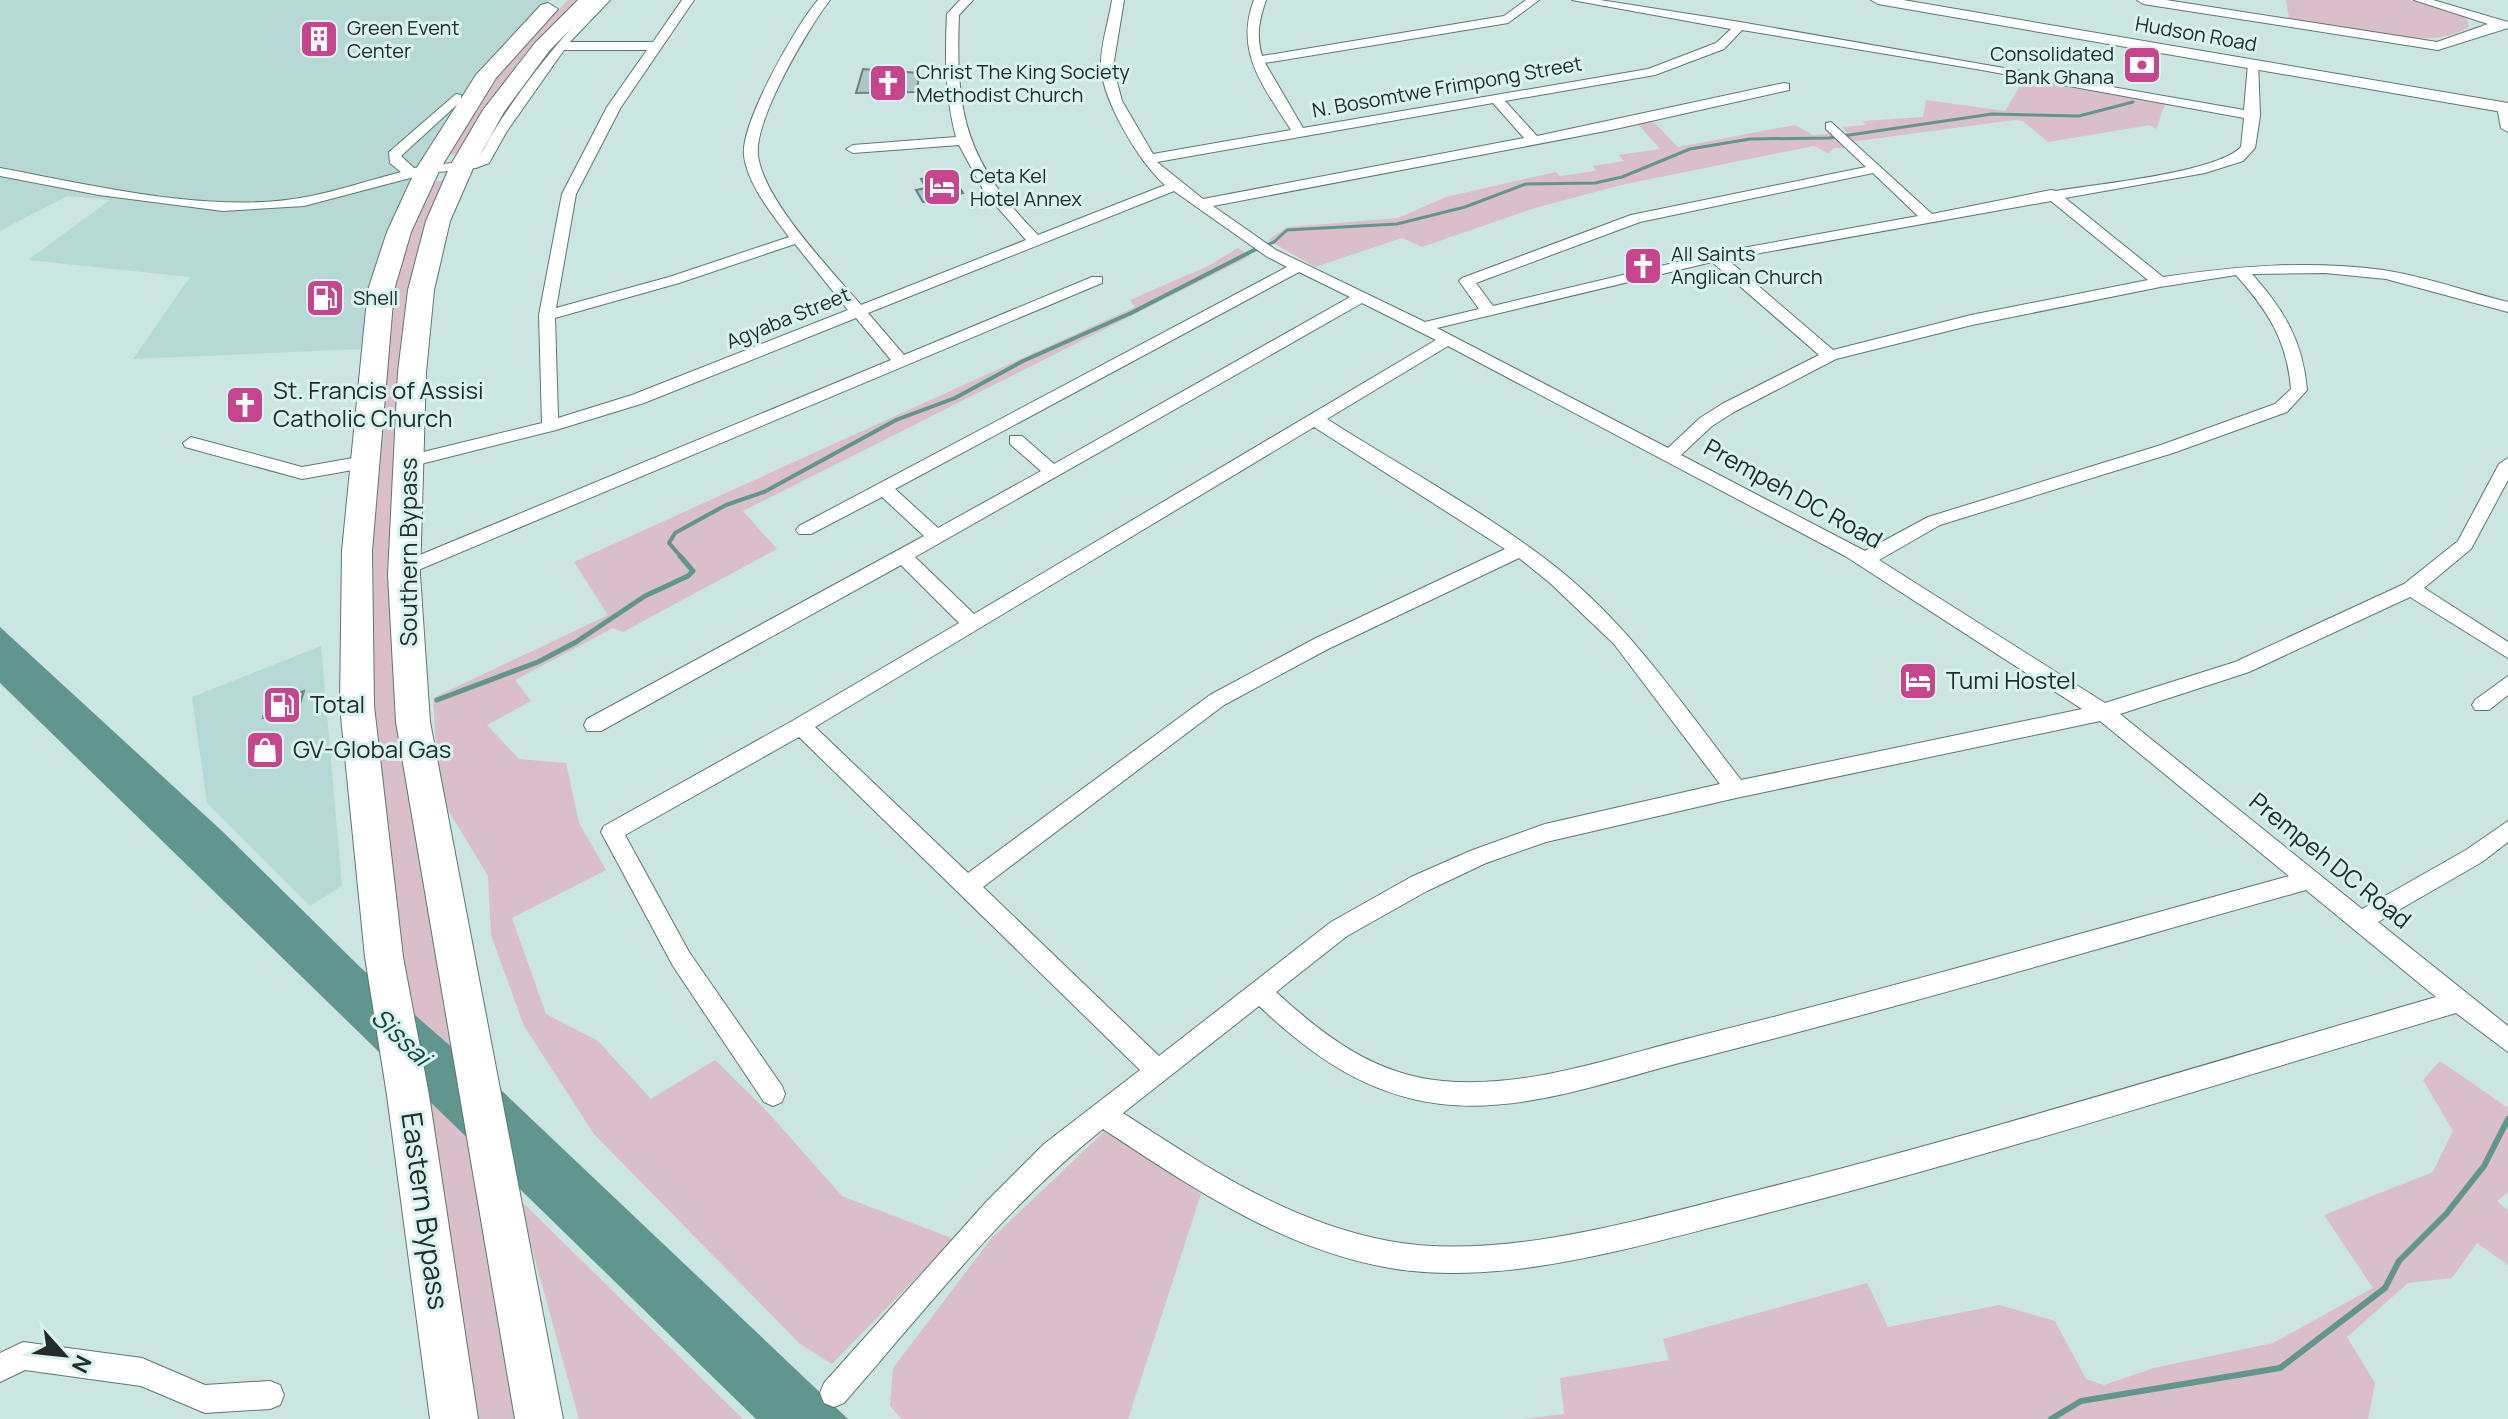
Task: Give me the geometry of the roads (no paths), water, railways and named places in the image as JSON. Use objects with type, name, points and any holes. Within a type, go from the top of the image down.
[{"type":"highway","name":"Southern Bypass","points":[[384,957],[357,706],[357,551],[381,290],[420,171],[487,75],[558,0]]},
{"type":"highway","name":"Southern Bypass","points":[[539,1419],[413,722],[404,569],[421,290],[438,221],[462,166],[516,80],[589,0]]},
{"type":"highway","name":"Eastern Bypass","points":[[384,957],[408,1095],[454,1419]]},
{"type":"street","points":[[0,172],[99,191],[223,207],[304,202],[420,171],[484,160],[500,131],[560,46],[604,0]]},
{"type":"street","points":[[550,426],[547,315],[569,194],[614,107],[653,46],[688,0]]},
{"type":"street","points":[[824,0],[782,67],[752,148],[754,167],[764,190],[799,238],[902,363]]},
{"type":"street","points":[[967,0],[953,14],[950,66],[962,141],[989,192],[1036,242]]},
{"type":"street","name":"Prempeh DC Road","points":[[1118,0],[1107,67],[1116,101],[1149,159],[1175,186],[1271,253],[1423,327],[1864,560],[2103,712],[2508,1041]]},
{"type":"street","points":[[1260,0],[1248,31],[1256,61],[1300,134]]},
{"type":"street","points":[[1256,61],[1508,19],[1533,0]]},
{"type":"street","points":[[1578,0],[2253,116]]},
{"type":"street","name":"Hudson Road","points":[[1878,0],[2506,108]]},
{"type":"street","points":[[2143,0],[2438,46],[2503,25]]},
{"type":"street","points":[[2420,0],[2503,25]]},
{"type":"street","name":"N. Bosomtwe Frimpong Street","points":[[1149,159],[1651,72],[1720,46],[1740,26]]},
{"type":"street","points":[[560,46],[653,46]]},
{"type":"street","points":[[1423,327],[1715,257],[2051,194],[2205,169],[2238,158],[2248,148],[2253,116],[2254,64]]},
{"type":"street","points":[[1201,204],[1534,141],[1784,87]]},
{"type":"street","points":[[420,171],[397,163],[394,155],[456,98]]},
{"type":"street","points":[[1496,99],[1534,141]]},
{"type":"street","points":[[2506,108],[2508,128]]},
{"type":"street","points":[[1838,134],[1927,217]]},
{"type":"street","points":[[853,149],[962,141]]},
{"type":"street","points":[[1488,310],[1467,281],[1636,218],[1874,169]]},
{"type":"street","name":"Agyaba Street","points":[[409,461],[550,426],[638,399],[1175,186]]},
{"type":"street","points":[[2051,194],[2160,282]]},
{"type":"street","points":[[547,315],[674,280],[799,238]]},
{"type":"street","points":[[1715,257],[1830,356]]},
{"type":"street","points":[[805,530],[1298,267]]},
{"type":"street","points":[[1670,456],[1706,422],[1728,408],[1830,356],[1971,320],[2160,282],[2240,270],[2325,269],[2386,275],[2508,307]]},
{"type":"street","points":[[1864,560],[1934,521],[2167,449],[2281,408],[2299,390],[2299,362],[2283,318],[2240,270]]},
{"type":"street","points":[[404,569],[1097,280]]},
{"type":"street","points":[[594,725],[903,556],[1362,297]]},
{"type":"street","points":[[773,1094],[681,959],[612,832],[801,726],[1447,340]]},
{"type":"street","points":[[1316,420],[1520,550],[1557,578],[1621,639],[1736,789]]},
{"type":"street","points":[[1016,440],[1053,472]]},
{"type":"street","points":[[191,443],[302,473],[364,462]]},
{"type":"street","points":[[834,1393],[996,1210],[1053,1153],[1339,929],[1419,884],[1478,857],[1545,833],[1736,789],[2103,712],[2242,667],[2411,589],[2465,545],[2508,464]]},
{"type":"street","points":[[884,489],[937,537]]},
{"type":"street","points":[[968,886],[1217,700],[1321,644],[1520,550]]},
{"type":"street","points":[[903,556],[971,623]]},
{"type":"street","points":[[2411,589],[2508,651]]},
{"type":"street","points":[[2482,705],[2508,684]]},
{"type":"street","points":[[801,726],[1159,1072]]},
{"type":"street","points":[[2362,920],[2474,856],[2508,830]]},
{"type":"street","points":[[1260,992],[1326,1053],[1394,1084],[1462,1096],[1525,1090],[1789,1024],[2312,879]]},
{"type":"street","points":[[1102,1114],[1212,1186],[1324,1238],[1391,1255],[1467,1261],[1606,1241],[1871,1174],[2459,1001]]},
{"type":"street","points":[[0,1368],[23,1356],[142,1372],[205,1399],[270,1395]]},
{"type":"water","name":"Sissai","points":[[0,627],[222,831],[361,968],[502,1091],[848,1419],[756,1419],[0,683]]},
{"type":"waterway","points":[[1259,248],[1274,242],[1287,230],[1397,224],[1465,207],[1526,184],[1595,183],[1622,177],[1690,149],[1750,139],[1829,138],[1992,114],[2079,116],[2133,102]]},
{"type":"waterway","points":[[682,558],[669,543],[675,533],[726,505],[764,492],[896,420],[955,398],[1023,361],[1131,313],[1259,248]]},
{"type":"waterway","points":[[1255,249],[1259,248]]},
{"type":"waterway","points":[[437,700],[538,662],[576,642],[645,596],[688,576],[693,571],[680,556]]},
{"type":"waterway","points":[[2051,1419],[2081,1401],[2280,1368],[2385,1288],[2399,1261],[2446,1214],[2484,1166],[2508,1119]]},
{"type":"place","name":"Green Event Center","points":[[319,39]]},
{"type":"place","name":"Consolidated Bank Ghana","points":[[2142,65]]},
{"type":"place","name":"Christ The King Society Methodist Church","points":[[888,83]]},
{"type":"place","name":"Ceta Kel Hotel Annex","points":[[942,187]]},
{"type":"place","name":"All Saints Anglican Church","points":[[1643,266]]},
{"type":"place","name":"Shell","points":[[325,298]]},
{"type":"place","name":"St. Francis of Assisi Catholic Church","points":[[245,405]]},
{"type":"place","name":"Tumi Hostel","points":[[1918,681]]},
{"type":"place","name":"Total","points":[[282,705]]},
{"type":"place","name":"GV-Global Gas","points":[[265,750]]}]
